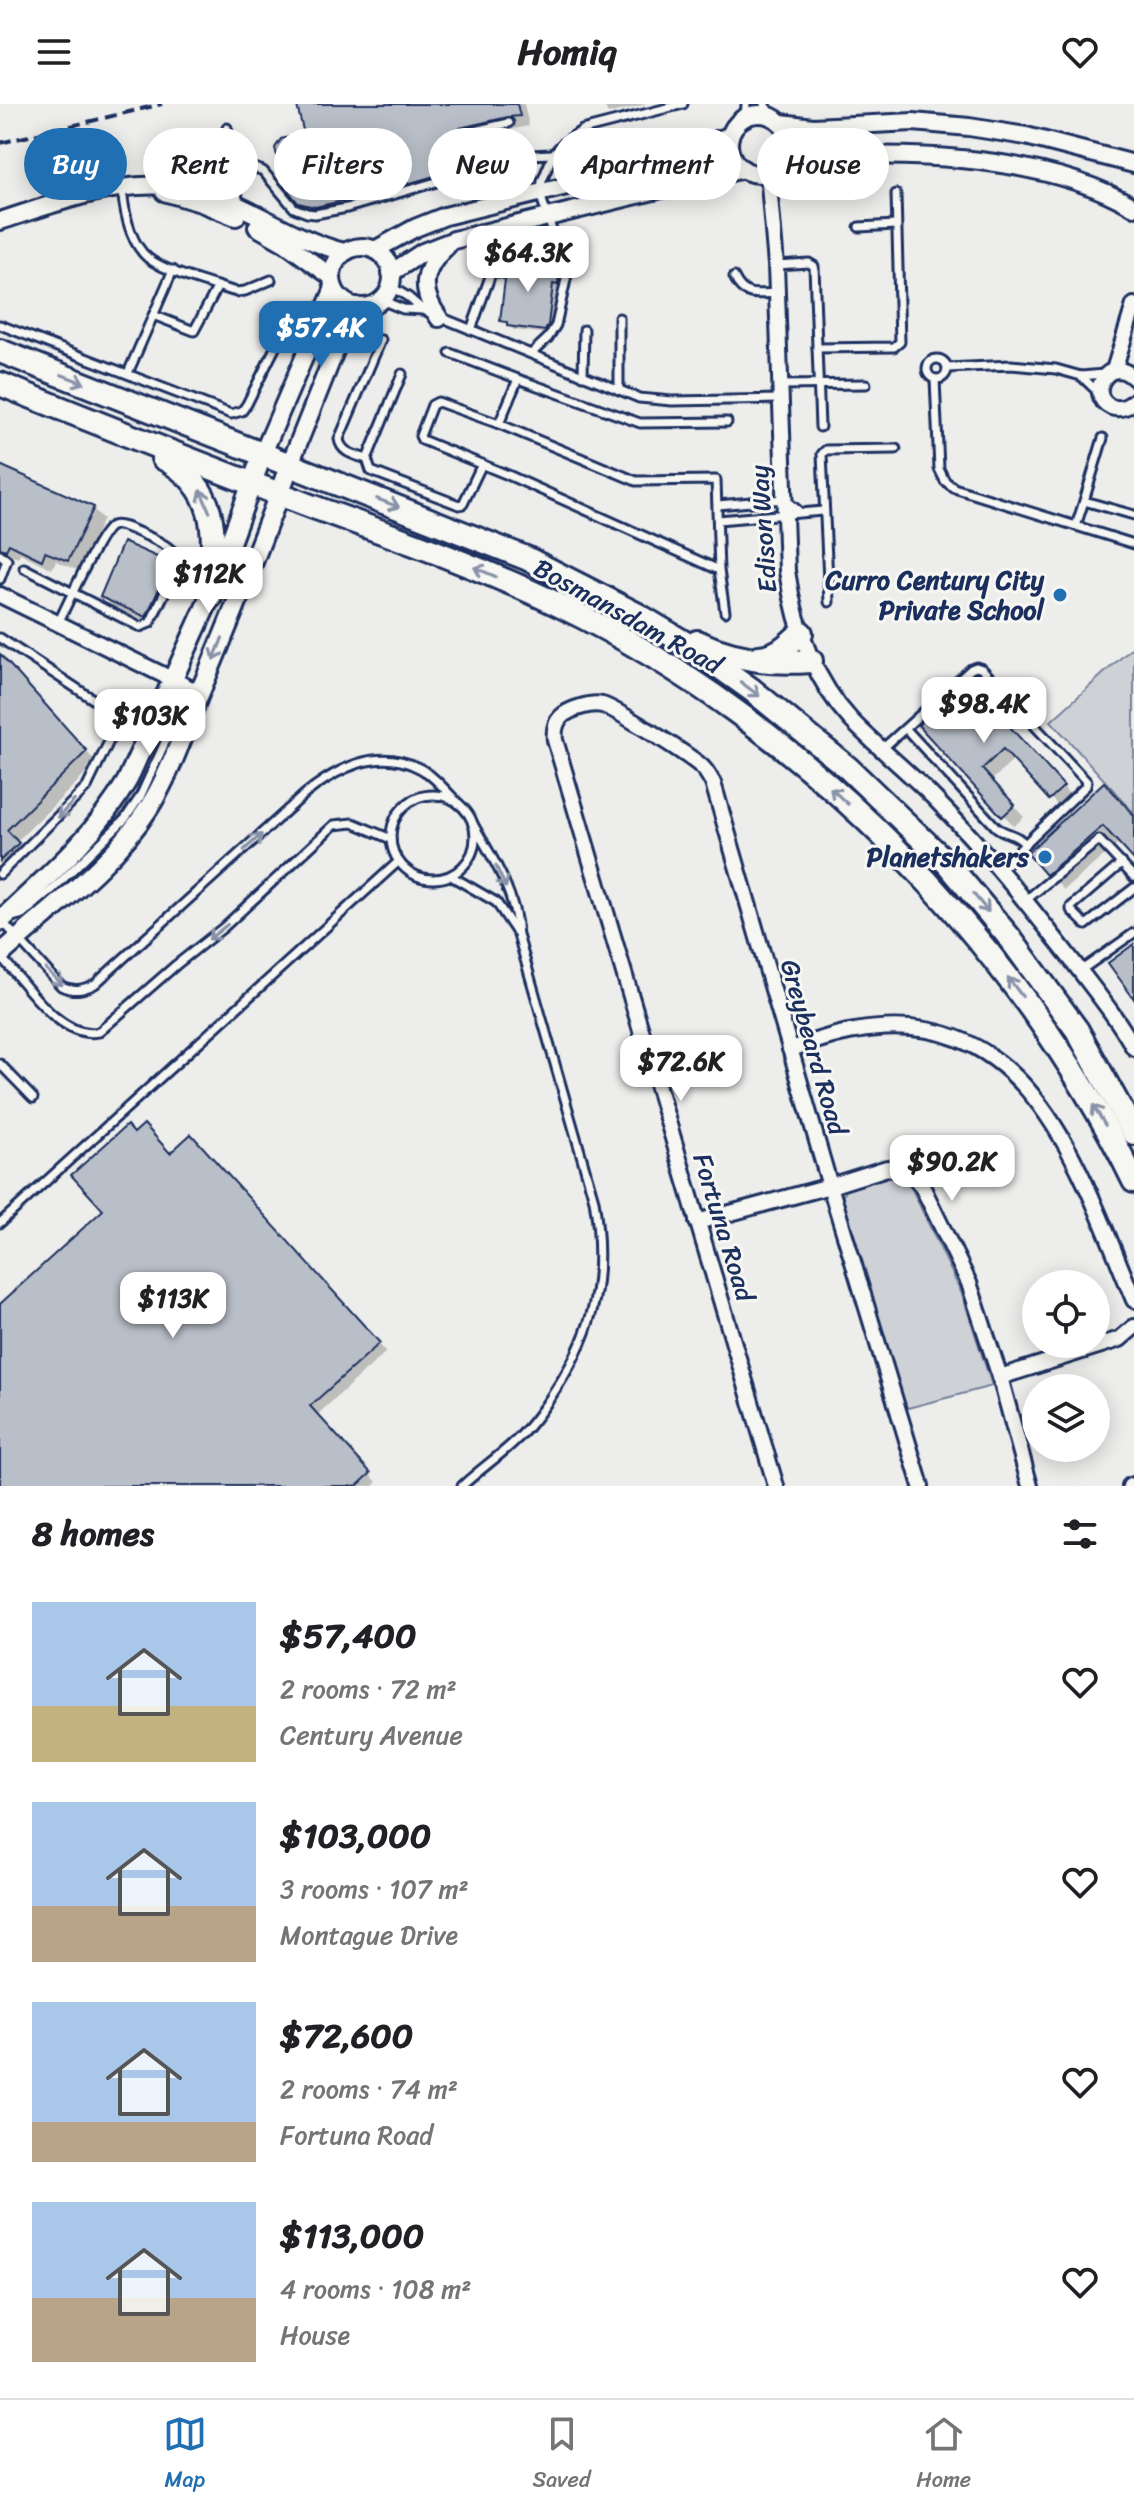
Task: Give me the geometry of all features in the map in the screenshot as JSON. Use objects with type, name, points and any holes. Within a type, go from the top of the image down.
[{"type":"main road","points":[[0,351],[263,453]]},
{"type":"main road","name":"Bosmansdam Road","points":[[0,384],[251,482],[285,479],[526,558],[638,615],[690,646],[752,690],[848,768],[947,863],[1009,937],[1077,1030],[1134,1133]]},
{"type":"main road","points":[[87,419],[168,461],[198,486],[208,506],[213,527],[210,597]]},
{"type":"main road","points":[[0,955],[128,836],[165,777],[285,479],[267,470],[263,453]]},
{"type":"main road","points":[[0,920],[74,851],[116,799],[157,718],[210,597],[263,453]]},
{"type":"main road","name":"Bosmansdam Road","points":[[285,479],[563,606],[678,670],[724,702],[829,787],[925,880],[1019,991],[1069,1063],[1134,1181]]},
{"type":"main road","points":[[638,615],[704,645],[745,657],[773,662],[811,661]]},
{"type":"main road","points":[[745,657],[776,654],[801,633]]},
{"type":"street","points":[[734,128],[745,111],[773,115],[813,127],[913,122],[969,127],[1026,136],[1134,164]]},
{"type":"street","points":[[889,156],[997,164],[1075,181],[1118,197],[1134,207]]},
{"type":"street","points":[[238,212],[285,243],[333,283],[343,301],[356,306],[369,306],[423,252],[454,240],[743,169],[757,173]]},
{"type":"street","points":[[127,186],[189,187],[238,212],[344,252]]},
{"type":"street","points":[[375,250],[433,219],[553,190]]},
{"type":"street","points":[[0,221],[66,200]]},
{"type":"street","name":"Edison Way","points":[[770,200],[776,265],[784,499],[792,514],[787,571],[795,617],[811,661],[835,700],[936,799],[1001,870],[1132,1039]]},
{"type":"street","points":[[439,318],[429,299],[427,274],[434,260],[454,240]]},
{"type":"street","points":[[263,453],[333,283],[336,260],[344,252],[362,247],[375,250],[386,259],[387,286]]},
{"type":"street","points":[[1132,404],[1121,408],[1108,405],[1100,395],[1100,383],[1111,372],[1134,305]]},
{"type":"street","points":[[285,479],[343,331],[356,306]]},
{"type":"street","points":[[1111,372],[1122,370],[1133,375]]},
{"type":"street","points":[[0,595],[200,693]]},
{"type":"street","name":"Greybeard Road","points":[[571,711],[605,705],[697,763],[708,775],[921,1486]]},
{"type":"street","name":"Fortuna Road","points":[[571,711],[560,717],[555,740],[776,1486]]},
{"type":"street","points":[[790,1049],[855,1031],[900,1028],[938,1031],[968,1043],[1002,1063],[1029,1088],[1057,1127],[1079,1168],[1134,1300]]},
{"type":"street","points":[[697,1222],[887,1168],[915,1176],[969,1283],[1000,1377],[1030,1486]]},
{"type":"street","points":[[1000,1377],[1120,1339],[1134,1327]]},
{"type":"lane","points":[[590,128],[683,104]]},
{"type":"lane","points":[[490,128],[509,123]]},
{"type":"lane","points":[[532,353],[556,325],[567,275],[540,194],[553,154],[537,155]]},
{"type":"lane","points":[[258,169],[294,208],[315,214],[428,184]]},
{"type":"lane","points":[[817,348],[897,345],[900,342],[896,194]]},
{"type":"lane","points":[[123,200],[125,217],[150,259],[173,270],[241,292],[271,280]]},
{"type":"lane","points":[[237,200],[238,212]]},
{"type":"lane","points":[[859,227],[896,225]]},
{"type":"lane","points":[[471,330],[497,257],[557,245]]},
{"type":"lane","points":[[776,265],[813,265],[820,427]]},
{"type":"lane","points":[[128,373],[173,270]]},
{"type":"lane","points":[[734,277],[745,292],[777,293]]},
{"type":"lane","points":[[153,315],[194,331],[218,286]]},
{"type":"lane","points":[[387,286],[439,318],[639,398],[654,401],[780,392],[818,385],[866,384]]},
{"type":"lane","points":[[387,286],[407,310],[423,310]]},
{"type":"lane","points":[[619,318],[619,390]]},
{"type":"lane","points":[[0,325],[231,414],[247,404],[275,348]]},
{"type":"lane","points":[[583,376],[584,330]]},
{"type":"lane","points":[[367,459],[344,450],[339,439],[381,340]]},
{"type":"lane","points":[[450,353],[640,423],[727,422]]},
{"type":"lane","points":[[935,379],[944,376],[947,368],[943,360],[931,360],[927,371],[935,379],[939,469],[945,481],[954,488],[1134,544]]},
{"type":"lane","points":[[947,368],[1011,365],[1056,369],[1081,376],[1111,372]]},
{"type":"lane","points":[[402,374],[367,459],[371,471],[460,506],[482,464]]},
{"type":"lane","points":[[1081,376],[1100,395]]},
{"type":"lane","points":[[499,424],[518,379]]},
{"type":"lane","points":[[719,570],[421,438],[432,405],[438,402],[499,424],[636,481],[715,479],[718,483],[719,570],[725,612]]},
{"type":"lane","points":[[1076,526],[1103,438]]},
{"type":"lane","points":[[829,602],[821,456],[823,452],[896,449]]},
{"type":"lane","points":[[718,505],[784,499]]},
{"type":"lane","points":[[1084,501],[1134,515]]},
{"type":"lane","points":[[718,520],[823,511]]},
{"type":"lane","points":[[24,568],[73,593],[140,627],[150,623],[179,563],[178,558],[173,551],[150,537],[113,525],[103,534],[73,593],[58,624]]},
{"type":"lane","points":[[0,554],[7,560],[0,579]]},
{"type":"lane","points":[[0,638],[108,709],[114,723],[113,733],[87,787],[0,874]]},
{"type":"lane","points":[[882,749],[971,669],[982,669],[1087,782],[1001,870]]},
{"type":"lane","points":[[906,729],[996,827],[1017,835],[1025,844]]},
{"type":"lane","points":[[0,920],[61,986],[73,991],[87,988],[305,794],[336,772],[354,764],[386,760],[418,767],[460,805],[509,894],[594,1200],[599,1235],[599,1273],[591,1318],[585,1339],[568,1371],[541,1411],[515,1441],[462,1486]]},
{"type":"lane","points":[[460,805],[434,795],[408,803],[392,825],[392,849],[399,861],[414,876],[426,879],[451,876],[469,860],[475,836],[473,824]]},
{"type":"lane","points":[[0,955],[65,1026],[86,1033],[99,1032],[224,927],[334,825],[353,823],[391,839]]},
{"type":"lane","points":[[1026,900],[1098,840],[1134,877]]},
{"type":"lane","points":[[0,1223],[399,861]]},
{"type":"lane","points":[[1122,863],[1071,910],[1086,925],[1134,888]]},
{"type":"lane","points":[[451,876],[496,902],[518,935]]},
{"type":"lane","points":[[1080,971],[1134,933]]},
{"type":"lane","points":[[0,1064],[33,1098]]},
{"type":"shaded area","points":[[1134,646],[1134,813],[1051,721]]},
{"type":"shaded area","points":[[885,1173],[899,1176],[910,1185],[962,1294],[992,1386],[904,1409],[841,1198],[850,1186]]},
{"type":"building","points":[[517,104],[520,116],[460,128],[428,128],[428,178],[412,182],[412,128],[302,128],[297,106]]},
{"type":"building","points":[[296,200],[347,200],[315,207]]},
{"type":"building","points":[[512,261],[559,266],[558,285],[553,284],[545,331],[507,326],[507,322],[500,321],[505,279],[498,278],[499,270],[502,263]]},
{"type":"building","points":[[0,465],[94,507],[68,561],[45,552],[42,560],[9,544],[6,550],[0,548]]},
{"type":"building","points":[[123,542],[171,563],[146,617],[100,597]]},
{"type":"building","points":[[0,654],[87,751],[7,830],[19,843],[0,861]]},
{"type":"building","points":[[968,681],[1064,786],[1049,800],[1003,749],[982,769],[1015,805],[1002,817],[918,725]]},
{"type":"building","points":[[1104,782],[1134,815],[1134,860],[1103,826],[1046,875],[1027,853]]},
{"type":"building","points":[[1134,944],[1134,999],[1108,963]]},
{"type":"building","points":[[144,1124],[170,1153],[191,1134],[380,1343],[310,1406],[371,1473],[357,1486],[0,1486],[0,1304],[103,1210],[71,1175],[127,1125],[134,1133]]},
{"type":"railway","points":[[0,143],[162,104]]},
{"type":"place","name":"Curro Century City Private School","points":[[1060,595]]},
{"type":"place","name":"Planetshakers","points":[[1045,857]]}]
